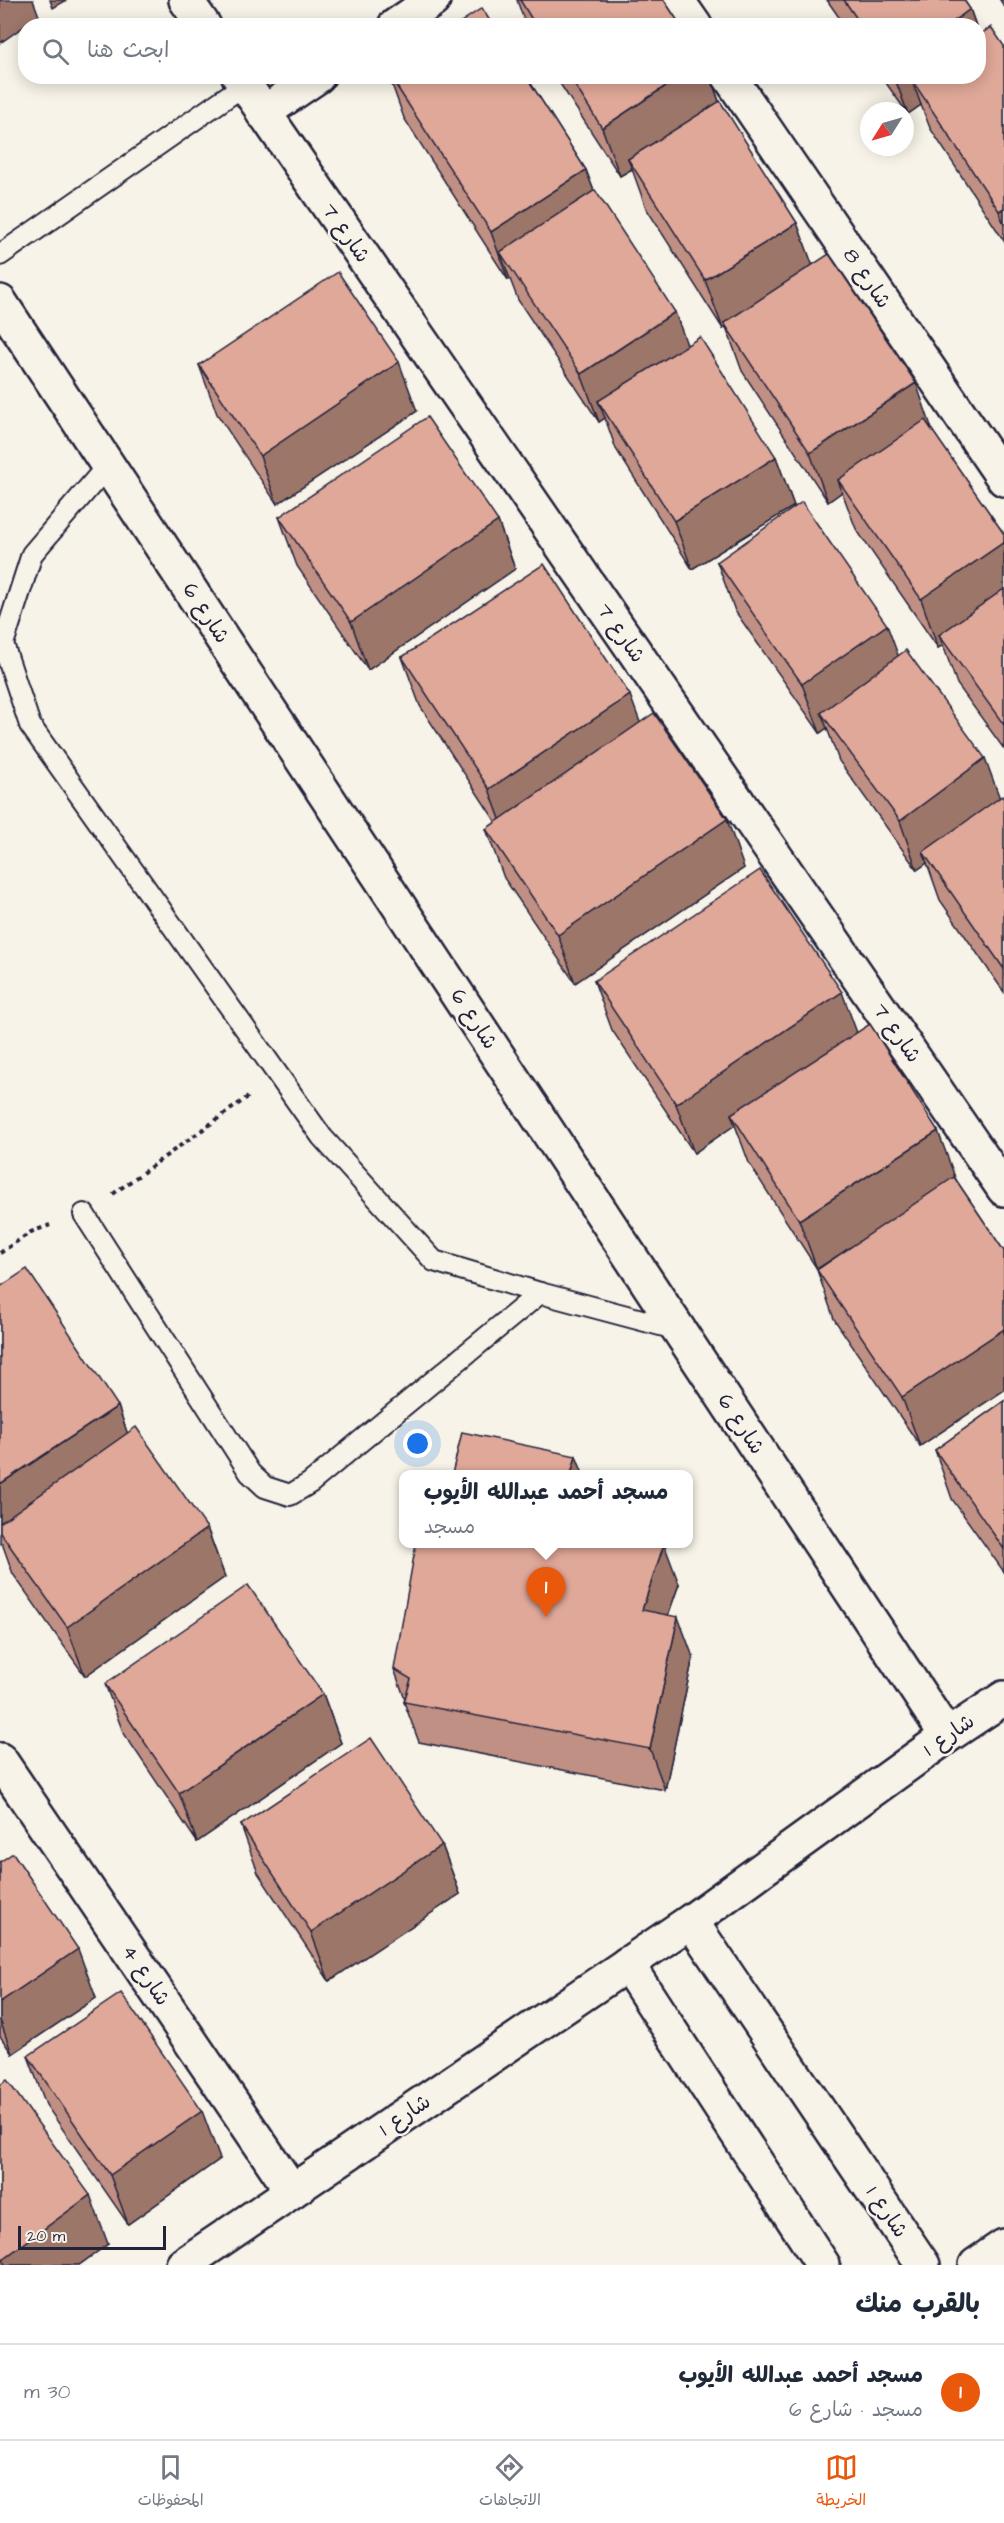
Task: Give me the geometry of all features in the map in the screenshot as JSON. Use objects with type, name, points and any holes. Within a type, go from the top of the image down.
[{"type":"street","points":[[186,0],[198,18]]},
{"type":"street","points":[[407,18],[433,0]]},
{"type":"street","points":[[677,0],[689,18]]},
{"type":"street","name":"شارع 7","points":[[243,84],[1004,1189]]},
{"type":"street","points":[[263,113],[306,84]]},
{"type":"street","name":"شارع 8","points":[[734,84],[1004,479]]},
{"type":"street","name":"شارع 6","points":[[2,307],[947,1736]]},
{"type":"street","name":"شارع 1","points":[[183,2265],[691,1921],[947,1736],[1004,1698]]},
{"type":"street","name":"شارع 4","points":[[0,1760],[292,2191]]},
{"type":"street","name":"شارع 1","points":[[691,1921],[923,2265]]},
{"type":"street","points":[[627,1964],[823,2265]]},
{"type":"street","points":[[976,2265],[1004,2246]]},
{"type":"lane","points":[[0,255],[237,84]]},
{"type":"lane","points":[[108,465],[32,554],[3,644],[30,725],[322,1137],[434,1261],[540,1293],[679,1330]]},
{"type":"lane","points":[[84,1214],[250,1473],[265,1487],[290,1494],[310,1483],[540,1293]]},
{"type":"path","points":[[0,1254],[31,1232],[84,1214],[278,1075]]},
{"type":"building","points":[[520,0],[664,0],[676,18],[531,18]]},
{"type":"building","points":[[844,0],[964,0],[970,9],[958,18],[856,18]]},
{"type":"building","points":[[482,8],[488,18],[467,18]]},
{"type":"building","points":[[991,27],[1004,46],[1004,208],[999,211],[915,84],[986,84],[986,30]]},
{"type":"building","points":[[395,84],[531,84],[586,170],[491,232]]},
{"type":"building","points":[[574,84],[669,84],[602,128]]},
{"type":"building","points":[[720,101],[797,223],[705,280],[628,159]]},
{"type":"building","points":[[595,190],[675,312],[581,374],[500,252]]},
{"type":"building","points":[[829,254],[916,383],[810,453],[724,323]]},
{"type":"building","points":[[338,272],[399,362],[260,456],[199,365]]},
{"type":"building","points":[[700,337],[776,457],[674,521],[598,401]]},
{"type":"building","points":[[427,417],[498,521],[351,622],[279,517]]},
{"type":"building","points":[[925,420],[1004,534],[1004,542],[921,599],[838,480]]},
{"type":"building","points":[[802,502],[887,625],[802,684],[717,562]]},
{"type":"building","points":[[544,564],[630,695],[489,789],[402,657]]},
{"type":"building","points":[[1004,589],[1004,725],[939,635]]},
{"type":"building","points":[[906,650],[985,758],[900,821],[821,713]]},
{"type":"building","points":[[654,713],[727,819],[558,935],[486,829]]},
{"type":"building","points":[[1002,796],[1004,799],[1004,969],[923,852]]},
{"type":"building","points":[[760,870],[842,992],[676,1104],[594,981]]},
{"type":"building","points":[[870,1024],[938,1131],[799,1220],[731,1114]]},
{"type":"building","points":[[954,1177],[1004,1251],[1004,1329],[902,1397],[817,1270]]},
{"type":"building","points":[[27,1269],[118,1406],[0,1484],[0,1287]]},
{"type":"building","points":[[1004,1401],[1004,1549],[935,1450]]},
{"type":"building","points":[[136,1427],[207,1528],[67,1627],[0,1532],[0,1523]]},
{"type":"building","points":[[462,1432],[576,1456],[572,1470],[453,1470]]},
{"type":"building","points":[[415,1548],[663,1548],[642,1610],[678,1617],[650,1749],[404,1702],[411,1679],[394,1669]]},
{"type":"building","points":[[248,1585],[323,1694],[179,1793],[105,1684]]},
{"type":"building","points":[[371,1738],[442,1845],[311,1932],[241,1825]]},
{"type":"building","points":[[13,1853],[78,1949],[0,2002],[0,1862]]},
{"type":"building","points":[[121,1993],[202,2111],[110,2175],[28,2056]]},
{"type":"building","points":[[7,2080],[90,2195],[3,2259],[0,2255],[0,2085]]},
{"type":"place","name":"مسجد أحمد عبدالله الأيوب","points":[[546,1617]]}]
